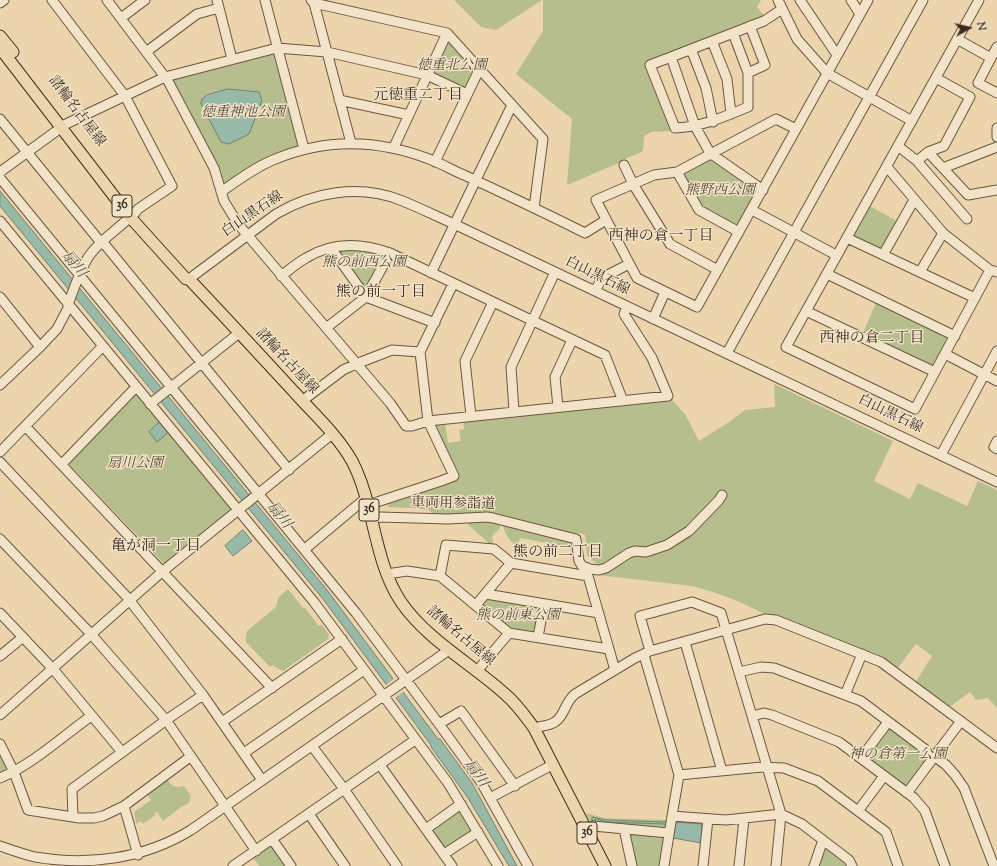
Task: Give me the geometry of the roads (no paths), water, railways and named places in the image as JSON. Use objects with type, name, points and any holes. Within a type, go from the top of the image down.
[{"type":"main road","name":"諸輪名古屋線","points":[[0,36],[63,125]]},
{"type":"main road","name":"諸輪名古屋線","points":[[0,48],[63,125],[133,215],[190,274],[189,279],[341,445],[352,461],[364,487],[387,574],[395,592],[409,613],[420,625],[515,703],[534,728],[605,866]]},
{"type":"street","points":[[0,3],[4,0]]},
{"type":"street","points":[[0,385],[57,329],[68,308],[78,279],[90,255],[138,209],[172,186],[125,96],[52,0]]},
{"type":"street","points":[[107,0],[165,77],[214,168],[224,201],[238,224],[390,403],[406,426],[410,427],[428,421],[514,411],[668,396],[652,358],[624,314],[627,307]]},
{"type":"street","points":[[121,18],[145,0]]},
{"type":"street","points":[[265,0],[304,149]]},
{"type":"street","points":[[800,0],[837,55]]},
{"type":"street","points":[[851,0],[860,14]]},
{"type":"street","points":[[796,129],[776,119],[677,172],[654,175],[596,200],[637,278],[697,307],[868,0]]},
{"type":"street","points":[[727,353],[923,0]]},
{"type":"street","points":[[887,167],[943,233],[994,271],[975,298],[915,409],[786,347],[979,0]]},
{"type":"street","points":[[351,143],[312,2],[446,33],[543,139],[534,208]]},
{"type":"street","points":[[146,52],[197,14],[218,4],[232,59]]},
{"type":"street","points":[[733,33],[748,73],[748,107],[713,122],[675,128],[650,65],[764,21],[780,4],[797,39],[827,73],[912,121]]},
{"type":"street","points":[[748,73],[765,65],[750,26]]},
{"type":"street","points":[[394,148],[446,33]]},
{"type":"street","points":[[957,39],[991,58]]},
{"type":"street","points":[[712,41],[727,79],[731,114]]},
{"type":"street","points":[[997,47],[978,83],[997,93]]},
{"type":"street","points":[[0,172],[63,125],[165,77],[277,48],[327,52],[427,74],[467,94]]},
{"type":"street","points":[[691,49],[706,88],[713,122]]},
{"type":"street","points":[[671,57],[695,126],[710,153],[763,190]]},
{"type":"street","points":[[435,162],[479,70]]},
{"type":"street","points":[[917,161],[928,152],[944,146],[970,97],[936,78]]},
{"type":"street","points":[[339,100],[409,115]]},
{"type":"street","points":[[431,273],[512,104]]},
{"type":"street","points":[[0,119],[289,470]]},
{"type":"street","points":[[997,128],[997,137]]},
{"type":"street","points":[[221,192],[257,168],[273,160],[304,149],[327,144],[372,144],[394,148],[435,162],[585,233],[606,220]]},
{"type":"street","points":[[898,146],[917,161],[967,219]]},
{"type":"street","points":[[943,168],[997,147]]},
{"type":"street","points":[[928,152],[968,195],[997,190]]},
{"type":"street","points":[[624,165],[633,184],[670,244],[718,270]]},
{"type":"street","points":[[677,172],[699,210],[739,232]]},
{"type":"street","points":[[0,178],[78,279],[168,389],[256,496],[305,549],[356,613],[403,683],[439,724],[481,782],[528,866]]},
{"type":"street","name":"白山黒石線","points":[[189,279],[247,235],[290,205],[316,196],[354,191],[373,193],[399,199],[997,482]]},
{"type":"street","points":[[883,255],[914,200]]},
{"type":"street","points":[[752,210],[836,255]]},
{"type":"street","points":[[0,221],[70,300],[103,346],[136,387],[153,401],[241,508],[314,602],[364,670],[387,694],[415,740],[445,779],[498,866]]},
{"type":"street","points":[[920,272],[943,233]]},
{"type":"street","points":[[847,238],[975,298]]},
{"type":"street","points":[[281,276],[307,257],[331,248],[350,245],[374,248],[390,253],[605,355],[623,400]]},
{"type":"street","points":[[331,248],[366,297],[435,323]]},
{"type":"street","points":[[326,328],[366,297],[390,253]]},
{"type":"street","points":[[595,292],[602,278],[629,264]]},
{"type":"street","points":[[514,411],[511,367],[555,272]]},
{"type":"street","points":[[827,274],[955,336]]},
{"type":"street","points":[[305,549],[367,501],[441,481],[454,476],[428,421],[420,352],[453,284]]},
{"type":"street","points":[[654,319],[665,292]]},
{"type":"street","points":[[0,297],[40,347]]},
{"type":"street","points":[[471,416],[465,361],[493,302]]},
{"type":"street","points":[[806,311],[935,372]]},
{"type":"street","points":[[153,401],[239,333]]},
{"type":"street","points":[[558,407],[555,377],[572,340]]},
{"type":"street","points":[[0,452],[103,346]]},
{"type":"street","points":[[302,401],[343,370],[356,364],[392,350],[420,352]]},
{"type":"street","points":[[941,455],[997,351]]},
{"type":"street","points":[[945,354],[997,381]]},
{"type":"street","points":[[62,464],[136,387]]},
{"type":"street","points":[[25,426],[272,688]]},
{"type":"street","points":[[0,715],[163,571],[332,434]]},
{"type":"street","points":[[997,441],[994,447],[997,449]]},
{"type":"street","points":[[0,462],[130,601],[203,695],[262,780]]},
{"type":"street","name":"車両用参詣道","points":[[371,518],[380,517],[448,520],[487,517],[493,518],[576,539],[579,561],[582,566],[599,570],[606,568],[629,553],[635,551],[646,552],[667,545],[689,531],[722,495]]},
{"type":"street","points":[[0,538],[92,634],[166,720],[256,851]]},
{"type":"street","points":[[440,576],[446,545],[494,550],[511,563],[588,576],[615,670]]},
{"type":"street","points":[[476,605],[511,563]]},
{"type":"street","points":[[387,574],[407,571],[440,576],[508,633],[609,649]]},
{"type":"street","points":[[486,594],[544,605],[599,613]]},
{"type":"street","points":[[664,866],[679,775],[647,653],[640,616],[692,602],[721,613],[727,630],[781,814],[776,866]]},
{"type":"street","points":[[538,637],[544,605]]},
{"type":"street","points":[[0,613],[52,669],[122,752]]},
{"type":"street","points":[[534,728],[555,722],[561,716],[570,698],[635,658],[647,653],[765,619],[776,620],[862,654],[888,666],[997,748]]},
{"type":"street","points":[[477,671],[508,633]]},
{"type":"street","points":[[0,656],[23,637]]},
{"type":"street","points":[[222,722],[342,639]]},
{"type":"street","points":[[685,642],[722,771]]},
{"type":"street","points":[[0,846],[35,857],[88,864],[117,860],[138,855],[163,846],[225,807],[449,650]]},
{"type":"street","points":[[845,695],[862,654]]},
{"type":"street","points":[[739,672],[761,667],[774,668],[861,701],[935,756],[955,775],[964,788],[994,866]]},
{"type":"street","points":[[244,753],[364,670]]},
{"type":"street","points":[[73,817],[72,789],[166,720],[203,695]]},
{"type":"street","points":[[439,724],[460,711],[515,786]]},
{"type":"street","points":[[752,716],[764,713],[772,715],[839,742],[907,793],[919,803],[924,811],[945,866]]},
{"type":"street","points":[[0,778],[28,764],[91,716]]},
{"type":"street","points":[[907,793],[961,721]]},
{"type":"street","points":[[861,758],[888,722]]},
{"type":"street","points":[[233,866],[415,740]]},
{"type":"street","points":[[0,744],[14,772],[28,810],[73,817],[94,818],[112,813],[124,806],[190,757]]},
{"type":"street","points":[[312,746],[398,866]]},
{"type":"street","points":[[380,765],[452,866]]},
{"type":"street","points":[[490,798],[552,765]]},
{"type":"street","points":[[679,775],[767,767],[784,768],[818,781],[886,832],[898,866]]},
{"type":"street","points":[[858,811],[884,776]]},
{"type":"street","points":[[426,829],[461,804]]},
{"type":"street","points":[[124,806],[138,855]]},
{"type":"street","points":[[309,814],[345,866]]},
{"type":"street","points":[[672,816],[726,820],[781,814],[802,824],[850,860],[852,866]]},
{"type":"street","points":[[703,866],[708,819]]},
{"type":"street","points":[[739,866],[744,819]]},
{"type":"street","points":[[586,830],[593,826],[669,833]]},
{"type":"street","points":[[624,829],[632,866]]},
{"type":"street","points":[[444,854],[478,832]]},
{"type":"street","points":[[272,839],[291,866]]},
{"type":"street","points":[[814,866],[823,840]]},
{"type":"district","name":"元徳重二丁目","points":[[418,96]]},
{"type":"district","name":"西神の倉一丁目","points":[[661,237]]},
{"type":"district","name":"熊の前一丁目","points":[[381,293]]},
{"type":"district","name":"西神の倉二丁目","points":[[872,339]]},
{"type":"district","name":"亀が洞一丁目","points":[[156,547]]},
{"type":"district","name":"熊の前二丁目","points":[[558,553]]},
{"type":"park label","name":"徳重北公園","points":[[452,67]]},
{"type":"park label","name":"徳重神池公園","points":[[243,114]]},
{"type":"park label","name":"熊野西公園","points":[[720,192]]},
{"type":"park label","name":"熊の前西公園","points":[[364,264]]},
{"type":"park label","name":"扇川公園","points":[[135,465]]},
{"type":"park label","name":"熊の前東公園","points":[[518,617]]},
{"type":"park label","name":"神の倉第一公園","points":[[898,756]]},
{"type":"water label","name":"扇川","points":[[73,265]]},
{"type":"water label","name":"扇川","points":[[278,516]]},
{"type":"water label","name":"扇川","points":[[475,774]]}]
